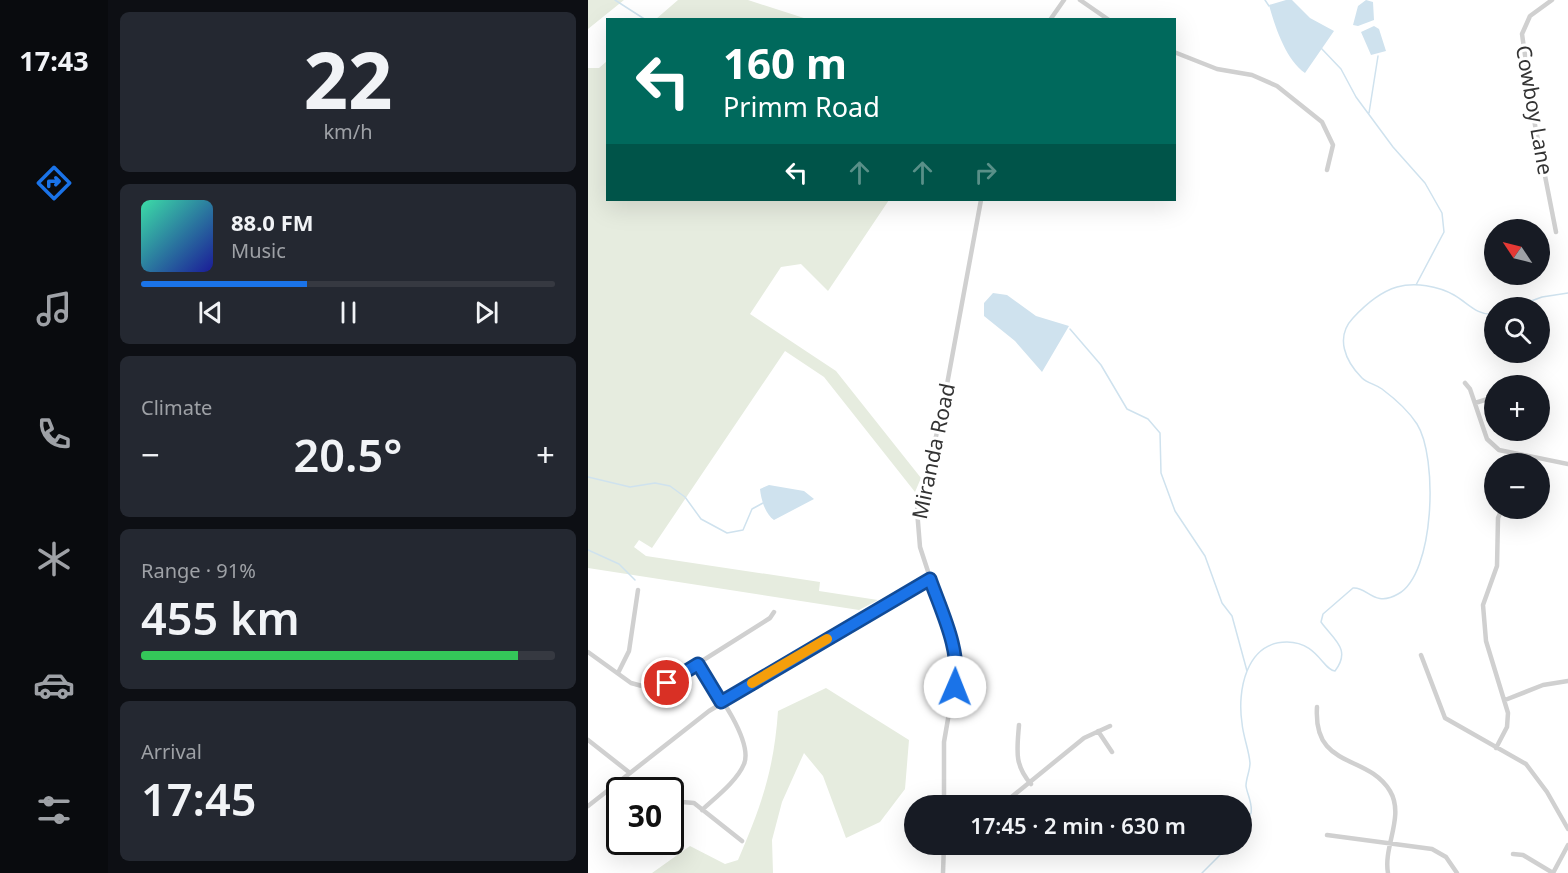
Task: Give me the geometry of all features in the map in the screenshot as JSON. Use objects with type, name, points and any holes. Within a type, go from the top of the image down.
[{"type":"street","points":[[1051,18],[1064,0]]},
{"type":"street","points":[[1080,0],[1106,18]]},
{"type":"street","name":"Cowboy Lane","points":[[1552,0],[1530,16],[1522,34],[1535,124],[1556,232]]},
{"type":"street","points":[[1176,53],[1217,69],[1252,75],[1277,86],[1322,122],[1333,145],[1327,170]]},
{"type":"street","name":"Miranda Road","points":[[944,795],[944,742],[957,668],[954,648],[918,538],[917,510],[941,417],[981,201]]},
{"type":"street","points":[[1466,383],[1487,439],[1499,450],[1568,464]]},
{"type":"street","points":[[1475,403],[1484,400]]},
{"type":"street","points":[[1496,748],[1507,728],[1508,713],[1486,641],[1483,605],[1497,566],[1498,519]]},
{"type":"street","points":[[588,806],[684,728],[721,702],[930,579]]},
{"type":"street","points":[[618,673],[628,657],[638,590]]},
{"type":"street","points":[[588,652],[638,687],[653,689],[698,664],[770,618],[774,612]]},
{"type":"street","points":[[1421,655],[1445,718],[1526,764],[1534,772],[1568,829]]},
{"type":"street","points":[[698,664],[741,734],[746,755],[738,774],[702,810]]},
{"type":"street","points":[[1505,700],[1543,686],[1568,681]]},
{"type":"street","points":[[1317,707],[1317,724],[1328,749],[1379,778],[1392,794],[1395,810],[1388,873]]},
{"type":"street","points":[[1019,725],[1016,760],[1019,769],[1031,784]]},
{"type":"street","points":[[1016,795],[1078,742],[1110,726]]},
{"type":"street","points":[[1098,731],[1112,752]]},
{"type":"street","points":[[588,740],[630,773]]},
{"type":"street","points":[[684,801],[689,801],[742,841]]},
{"type":"street","points":[[1327,836],[1437,851],[1449,861],[1457,873]]},
{"type":"street","points":[[1513,854],[1523,855],[1553,873],[1568,845]]},
{"type":"street","points":[[944,855],[944,873]]},
{"type":"shaded area","points":[[588,0],[624,0],[588,29]]},
{"type":"shaded area","points":[[678,0],[748,0],[804,18],[657,18]]},
{"type":"shaded area","points":[[606,62],[606,201],[888,201],[828,291],[801,264],[781,267],[750,314],[836,371],[921,478],[915,492],[824,377],[785,351],[652,548],[639,540],[634,547],[646,556],[820,582],[819,591],[878,600],[859,610],[588,568],[588,68],[599,68]]},
{"type":"shaded area","points":[[826,688],[909,740],[905,789],[880,822],[846,838],[823,776],[804,753],[782,802],[772,840],[773,873],[652,873],[677,855],[684,855],[684,850],[690,846],[725,864],[738,860],[770,770],[778,711]]},
{"type":"water","points":[[1292,0],[1310,18],[1334,31],[1305,73],[1287,52],[1269,5]]},
{"type":"water","points":[[1366,0],[1373,2],[1374,20],[1358,26],[1353,25],[1358,6]]},
{"type":"water","points":[[1374,26],[1379,29],[1386,51],[1371,55],[1361,32]]},
{"type":"water","points":[[993,293],[1007,295],[1036,316],[1069,326],[1042,372],[1015,341],[984,316],[984,303]]},
{"type":"water","points":[[769,485],[804,491],[814,499],[774,520],[762,502],[760,489]]},
{"type":"waterway","points":[[615,0],[643,18]]},
{"type":"waterway","points":[[1265,0],[1269,6]]},
{"type":"waterway","points":[[1321,48],[1341,69],[1356,97],[1393,147],[1425,183],[1442,213],[1444,232],[1416,285]]},
{"type":"waterway","points":[[1369,113],[1378,56]]},
{"type":"waterway","points":[[1249,795],[1246,786],[1250,763],[1243,728],[1241,697],[1247,670],[1253,659],[1273,644],[1297,643],[1312,651],[1335,671],[1340,663],[1341,650],[1321,622],[1323,614],[1353,588],[1383,599],[1398,594],[1410,582],[1420,564],[1426,540],[1430,487],[1424,440],[1417,424],[1405,409],[1382,389],[1364,380],[1356,371],[1344,349],[1344,333],[1353,318],[1379,296],[1391,289],[1411,285],[1441,289],[1484,313]]},
{"type":"waterway","points":[[1542,297],[1568,293]]},
{"type":"waterway","points":[[1070,329],[1101,365],[1127,409],[1148,419],[1160,433],[1161,473],[1175,511],[1205,556],[1222,603],[1232,616],[1247,671]]},
{"type":"waterway","points":[[588,477],[630,487],[655,483],[670,486],[685,497],[701,519],[727,533],[743,530],[752,509],[763,503]]},
{"type":"waterway","points":[[588,550],[619,564],[635,580]]},
{"type":"waterway","points":[[1202,873],[1220,855]]},
{"type":"slow traffic","points":[[752,683],[827,639]]},
{"type":"route","points":[[667,683],[698,664],[721,702],[930,579],[954,648],[957,668],[955,687]]}]
